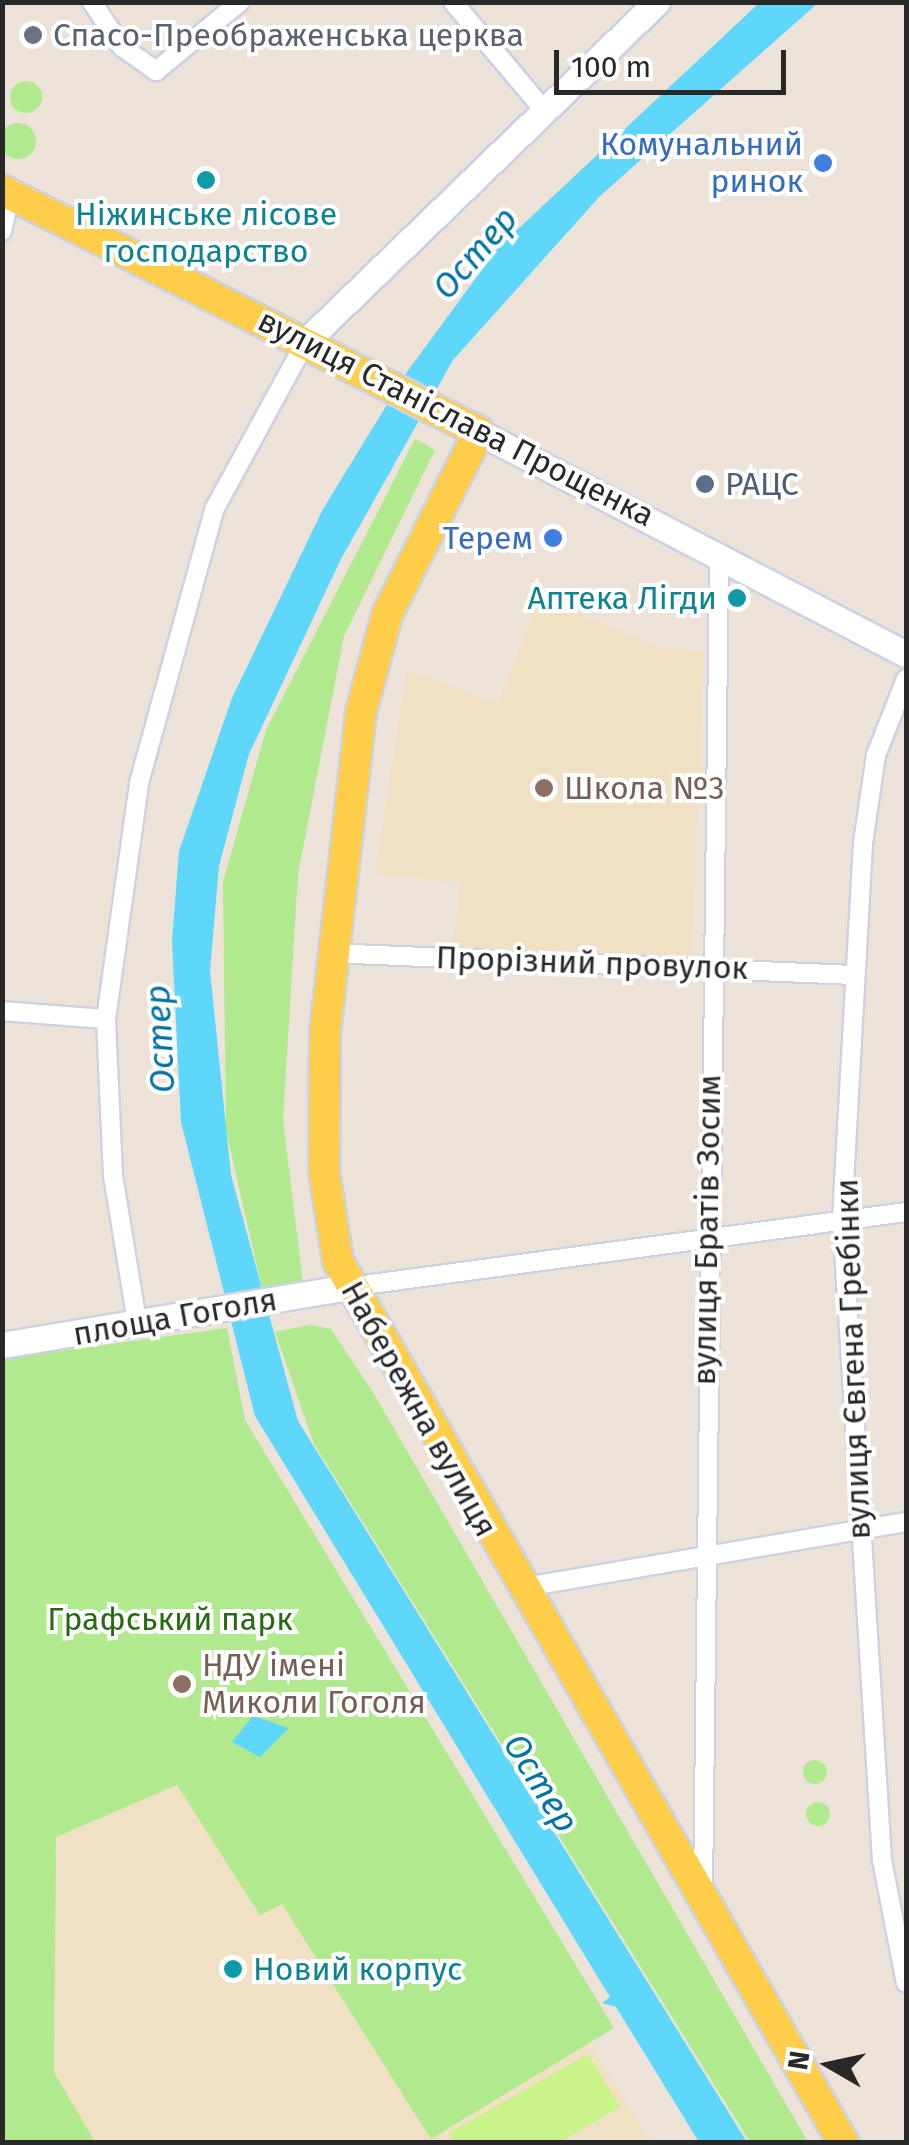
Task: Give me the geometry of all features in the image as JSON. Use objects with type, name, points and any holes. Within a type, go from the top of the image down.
[{"type":"main road","name":"вулиця Станіслава Прощенка","points":[[7,191],[479,432]]},
{"type":"main road","name":"Набережна вулиця","points":[[479,432],[376,650],[328,952],[324,1171],[348,1287],[843,2142]]},
{"type":"street","points":[[92,2],[143,66],[171,68],[240,2]]},
{"type":"street","points":[[453,2],[544,110]]},
{"type":"street","points":[[138,1328],[113,1176],[106,1020],[140,783],[189,584],[232,470],[306,341],[658,2]]},
{"type":"street","points":[[2,231],[7,191]]},
{"type":"street","name":"вулиця Станіслава Прощенка","points":[[479,432],[719,553],[906,654]]},
{"type":"street","name":"вулиця Братів Зосим","points":[[704,1907],[707,1233],[719,553]]},
{"type":"street","name":"вулиця Євгена Гребінки","points":[[906,679],[870,786],[842,1217],[882,1860],[906,1983]]},
{"type":"street","name":"Прорізний провулок","points":[[328,952],[855,975]]},
{"type":"street","points":[[2,1011],[106,1020]]},
{"type":"street","points":[[348,1287],[707,1233],[906,1212]]},
{"type":"street","name":"площа Гоголя","points":[[2,1345],[138,1328],[296,1294],[348,1287]]},
{"type":"street","points":[[519,1588],[906,1522]]},
{"type":"shaded area","name":"Школа №3","points":[[540,597],[658,647],[704,652],[692,955],[453,947],[460,883],[375,873],[407,670],[498,703]]},
{"type":"shaded area","name":"Графський парк","points":[[3,1383],[585,2035],[650,2139],[3,2142]]},
{"type":"green space","points":[[26,81],[37,86],[42,97],[37,108],[26,113],[15,108],[10,97],[15,86]]},
{"type":"green space","points":[[18,123],[31,128],[36,141],[31,154],[18,159],[5,154],[0,141],[5,128]]},
{"type":"green space","points":[[415,439],[435,450],[344,636],[298,874],[283,1120],[304,1291],[264,1297],[226,1131],[223,882],[266,730]]},
{"type":"green space","points":[[310,1325],[331,1329],[374,1394],[808,2142],[750,2142],[314,1444],[275,1332]]},
{"type":"green space","name":"Графський парк","points":[[227,1328],[245,1420],[614,2028],[431,2139],[282,1904],[260,1915],[177,1785],[56,1837],[54,2072],[95,2142],[3,2142],[2,1359]]},
{"type":"green space","points":[[815,1760],[827,1772],[815,1784],[803,1772]]},
{"type":"green space","points":[[818,1802],[827,1805],[827,1823],[818,1826],[809,1823],[806,1814],[809,1805]]},
{"type":"green space","points":[[588,2054],[620,2107],[560,2142],[455,2142],[449,2133]]},
{"type":"water","name":"Остер","points":[[759,3],[818,3],[600,196],[453,360],[341,559],[249,754],[219,866],[210,971],[231,1175],[298,1421],[747,2142],[699,2142],[616,2007],[602,2003],[610,1997],[255,1416],[181,1122],[172,941],[179,851],[232,698],[323,509],[407,372],[498,248]]},
{"type":"water","points":[[253,1716],[289,1728],[260,1757],[232,1742]]},
{"type":"place","name":"Спасо-Преображенська церква","points":[[33,35]]},
{"type":"place","name":"Комунальний ринок","points":[[823,163]]},
{"type":"place","name":"Ніжинське лісове господарство","points":[[206,180]]},
{"type":"place","name":"РАЦС","points":[[705,484]]},
{"type":"place","name":"Терем","points":[[553,538]]},
{"type":"place","name":"Аптека Лігди","points":[[737,598]]},
{"type":"place","name":"Школа №3","points":[[544,788]]},
{"type":"place","name":"НДУ імені Миколи Гоголя","points":[[182,1684]]},
{"type":"place","name":"Новий корпус","points":[[233,1969]]}]
